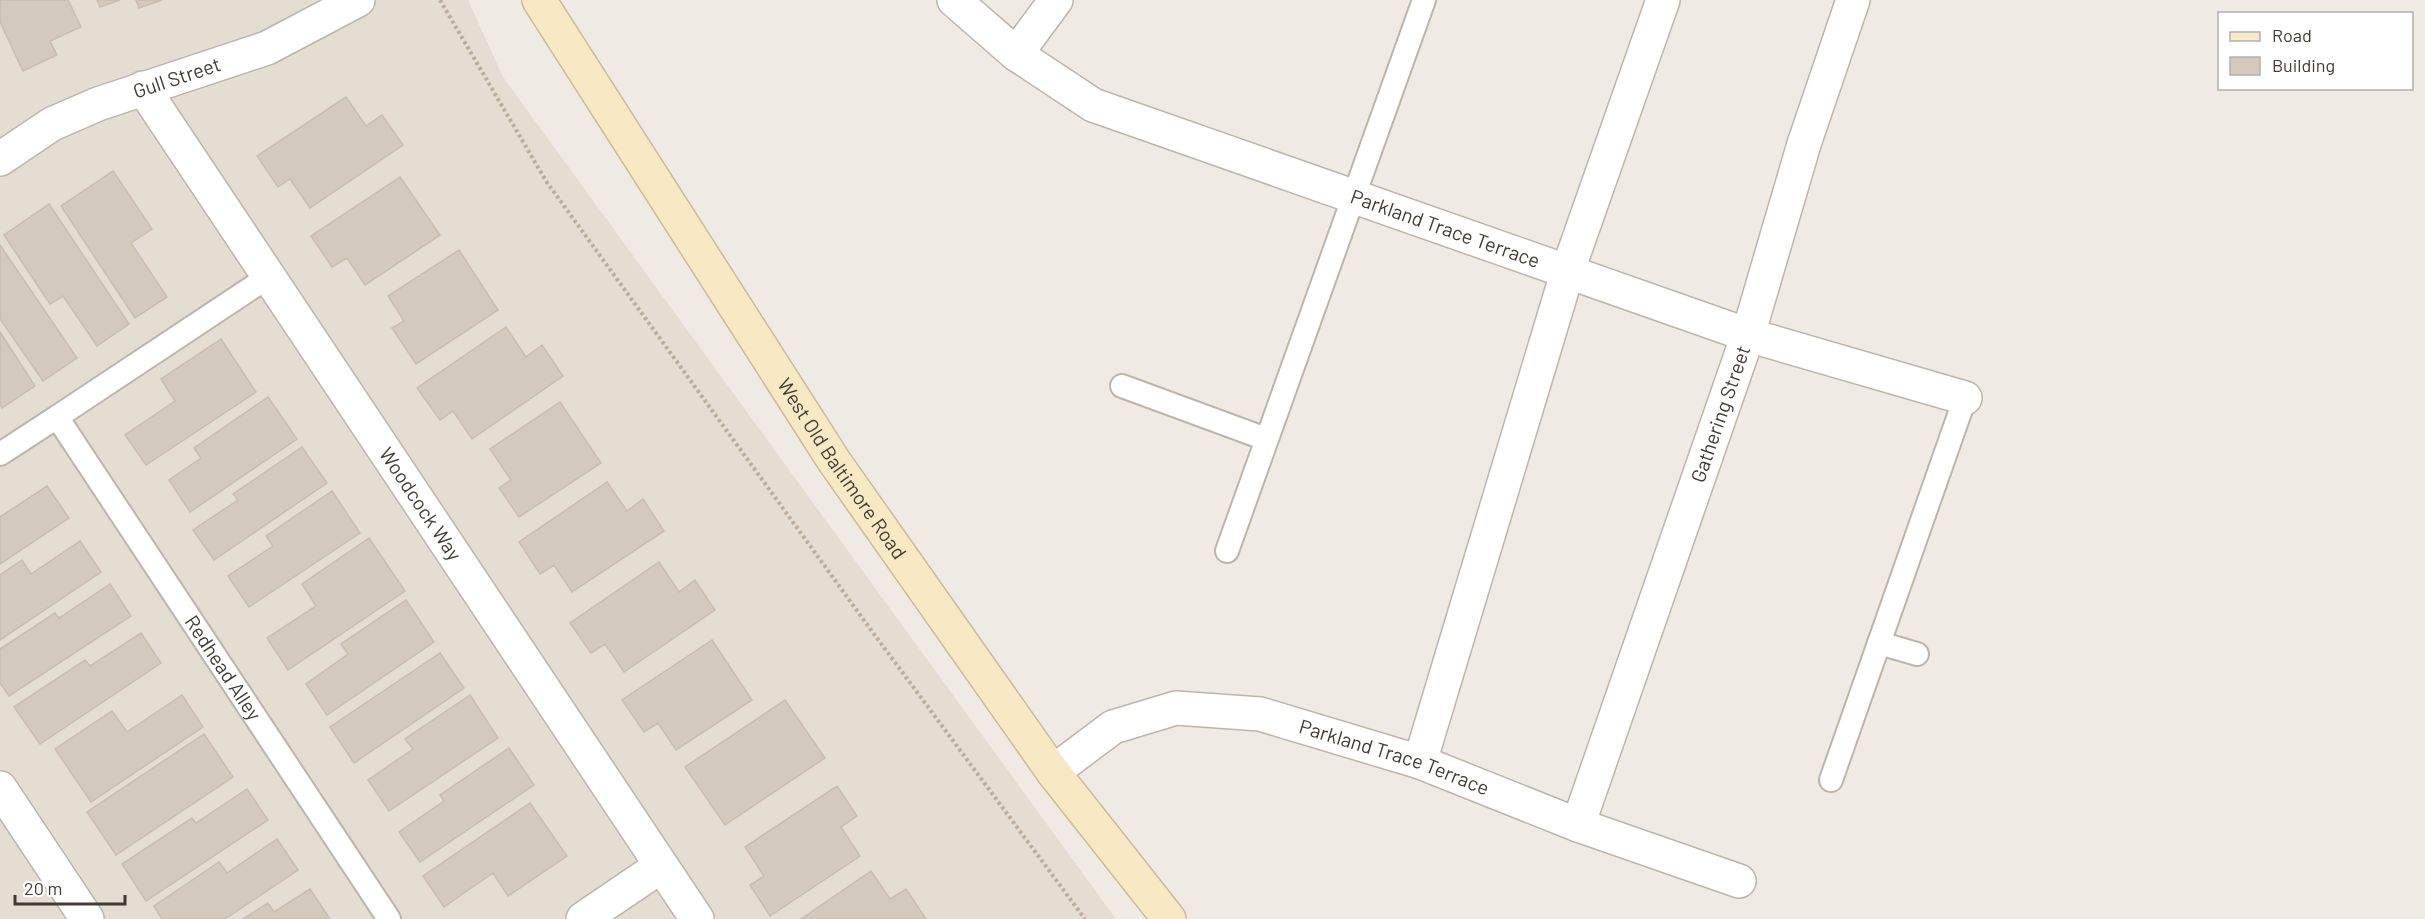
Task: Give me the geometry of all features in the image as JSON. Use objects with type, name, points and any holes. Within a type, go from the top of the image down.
[{"type":"street","name":"Gull Street","points":[[0,159],[52,124],[143,88],[267,48],[358,0]]},
{"type":"street","name":"West Old Baltimore Road","points":[[539,0],[834,460],[1053,772],[1169,919]]},
{"type":"street","name":"Parkland Trace Terrace","points":[[954,0],[1016,54],[1093,105],[1748,335],[1965,398]]},
{"type":"street","points":[[1016,54],[1056,0]]},
{"type":"street","points":[[1420,762],[1568,270],[1663,0]]},
{"type":"street","name":"Gathering Street","points":[[1578,825],[1748,335],[1804,144],[1853,0]]},
{"type":"street","name":"Woodcock Way","points":[[143,88],[698,919]]},
{"type":"street","name":"Parkland Trace Terrace","points":[[1053,772],[1113,727],[1176,708],[1260,714],[1420,762],[1578,825],[1739,881]]},
{"type":"street","points":[[0,788],[87,919]]},
{"type":"street","points":[[583,919],[661,866]]},
{"type":"lane","points":[[1227,551],[1424,0]]},
{"type":"lane","points":[[0,454],[268,277]]},
{"type":"lane","points":[[1122,386],[1266,439]]},
{"type":"lane","points":[[1831,780],[1965,398]]},
{"type":"lane","name":"Redhead Alley","points":[[57,417],[389,919]]},
{"type":"lane","points":[[1879,643],[1917,654]]},
{"type":"path","points":[[440,0],[546,181],[871,630],[1085,919]]},
{"type":"shaded area","points":[[0,0],[468,0],[503,77],[1116,919],[0,919]]},
{"type":"building","points":[[0,0],[68,0],[81,27],[50,41],[57,55],[23,71],[0,22]]},
{"type":"building","points":[[97,0],[120,0],[100,7]]},
{"type":"building","points":[[136,0],[162,0],[139,8]]},
{"type":"building","points":[[346,97],[366,126],[382,115],[403,145],[310,208],[290,179],[278,187],[257,156]]},
{"type":"building","points":[[113,171],[152,229],[131,243],[167,297],[135,318],[61,206]]},
{"type":"building","points":[[400,177],[440,235],[365,285],[347,258],[332,267],[311,236]]},
{"type":"building","points":[[49,204],[129,324],[97,346],[63,296],[50,304],[4,235]]},
{"type":"building","points":[[0,245],[77,358],[43,381],[0,319]]},
{"type":"building","points":[[459,250],[498,310],[416,364],[392,328],[404,321],[388,296]]},
{"type":"building","points":[[506,327],[526,357],[542,345],[563,376],[472,439],[453,411],[440,420],[417,388]]},
{"type":"building","points":[[0,332],[35,386],[2,408],[0,404]]},
{"type":"building","points":[[221,339],[256,392],[146,465],[125,435],[175,401],[161,379]]},
{"type":"building","points":[[268,397],[297,439],[190,512],[169,480],[201,458],[194,448]]},
{"type":"building","points":[[560,402],[601,463],[519,517],[499,488],[511,480],[490,449]]},
{"type":"building","points":[[302,447],[327,483],[214,560],[193,530],[238,500],[233,494]]},
{"type":"building","points":[[607,482],[627,511],[643,499],[664,531],[572,592],[554,565],[540,574],[519,542]]},
{"type":"building","points":[[47,486],[69,518],[0,564],[0,517]]},
{"type":"building","points":[[332,491],[360,533],[249,607],[228,576],[273,546],[266,536]]},
{"type":"building","points":[[369,538],[405,591],[288,670],[267,638],[316,606],[302,584]]},
{"type":"building","points":[[80,541],[101,572],[0,640],[0,575],[22,560],[31,574]]},
{"type":"building","points":[[659,562],[679,592],[695,580],[715,610],[624,672],[605,644],[591,653],[570,623]]},
{"type":"building","points":[[110,584],[131,616],[9,696],[0,683],[0,649],[55,613],[59,618]]},
{"type":"building","points":[[406,600],[434,642],[327,715],[306,684],[348,654],[341,644]]},
{"type":"building","points":[[141,633],[161,663],[40,744],[14,707],[85,660],[90,666]]},
{"type":"building","points":[[712,640],[752,700],[676,750],[658,723],[644,732],[622,700]]},
{"type":"building","points":[[440,653],[464,688],[354,763],[330,727]]},
{"type":"building","points":[[182,695],[203,727],[91,802],[55,749],[112,711],[127,732]]},
{"type":"building","points":[[470,695],[498,738],[389,811],[368,780],[413,749],[405,739]]},
{"type":"building","points":[[785,700],[825,758],[725,825],[685,767]]},
{"type":"building","points":[[204,734],[233,777],[116,855],[87,812]]},
{"type":"building","points":[[509,748],[534,785],[420,862],[399,832],[444,801],[440,795]]},
{"type":"building","points":[[837,786],[857,816],[841,827],[860,856],[770,916],[750,885],[764,876],[745,847]]},
{"type":"building","points":[[247,789],[268,820],[146,901],[122,864],[192,818],[196,823]]},
{"type":"building","points":[[530,803],[567,856],[508,896],[493,873],[444,907],[423,876]]},
{"type":"building","points":[[277,839],[298,870],[225,919],[162,919],[154,906],[219,862],[227,873]]},
{"type":"building","points":[[871,871],[890,899],[906,889],[926,919],[801,919]]},
{"type":"building","points":[[310,889],[330,919],[243,919],[268,903],[274,912]]}]
